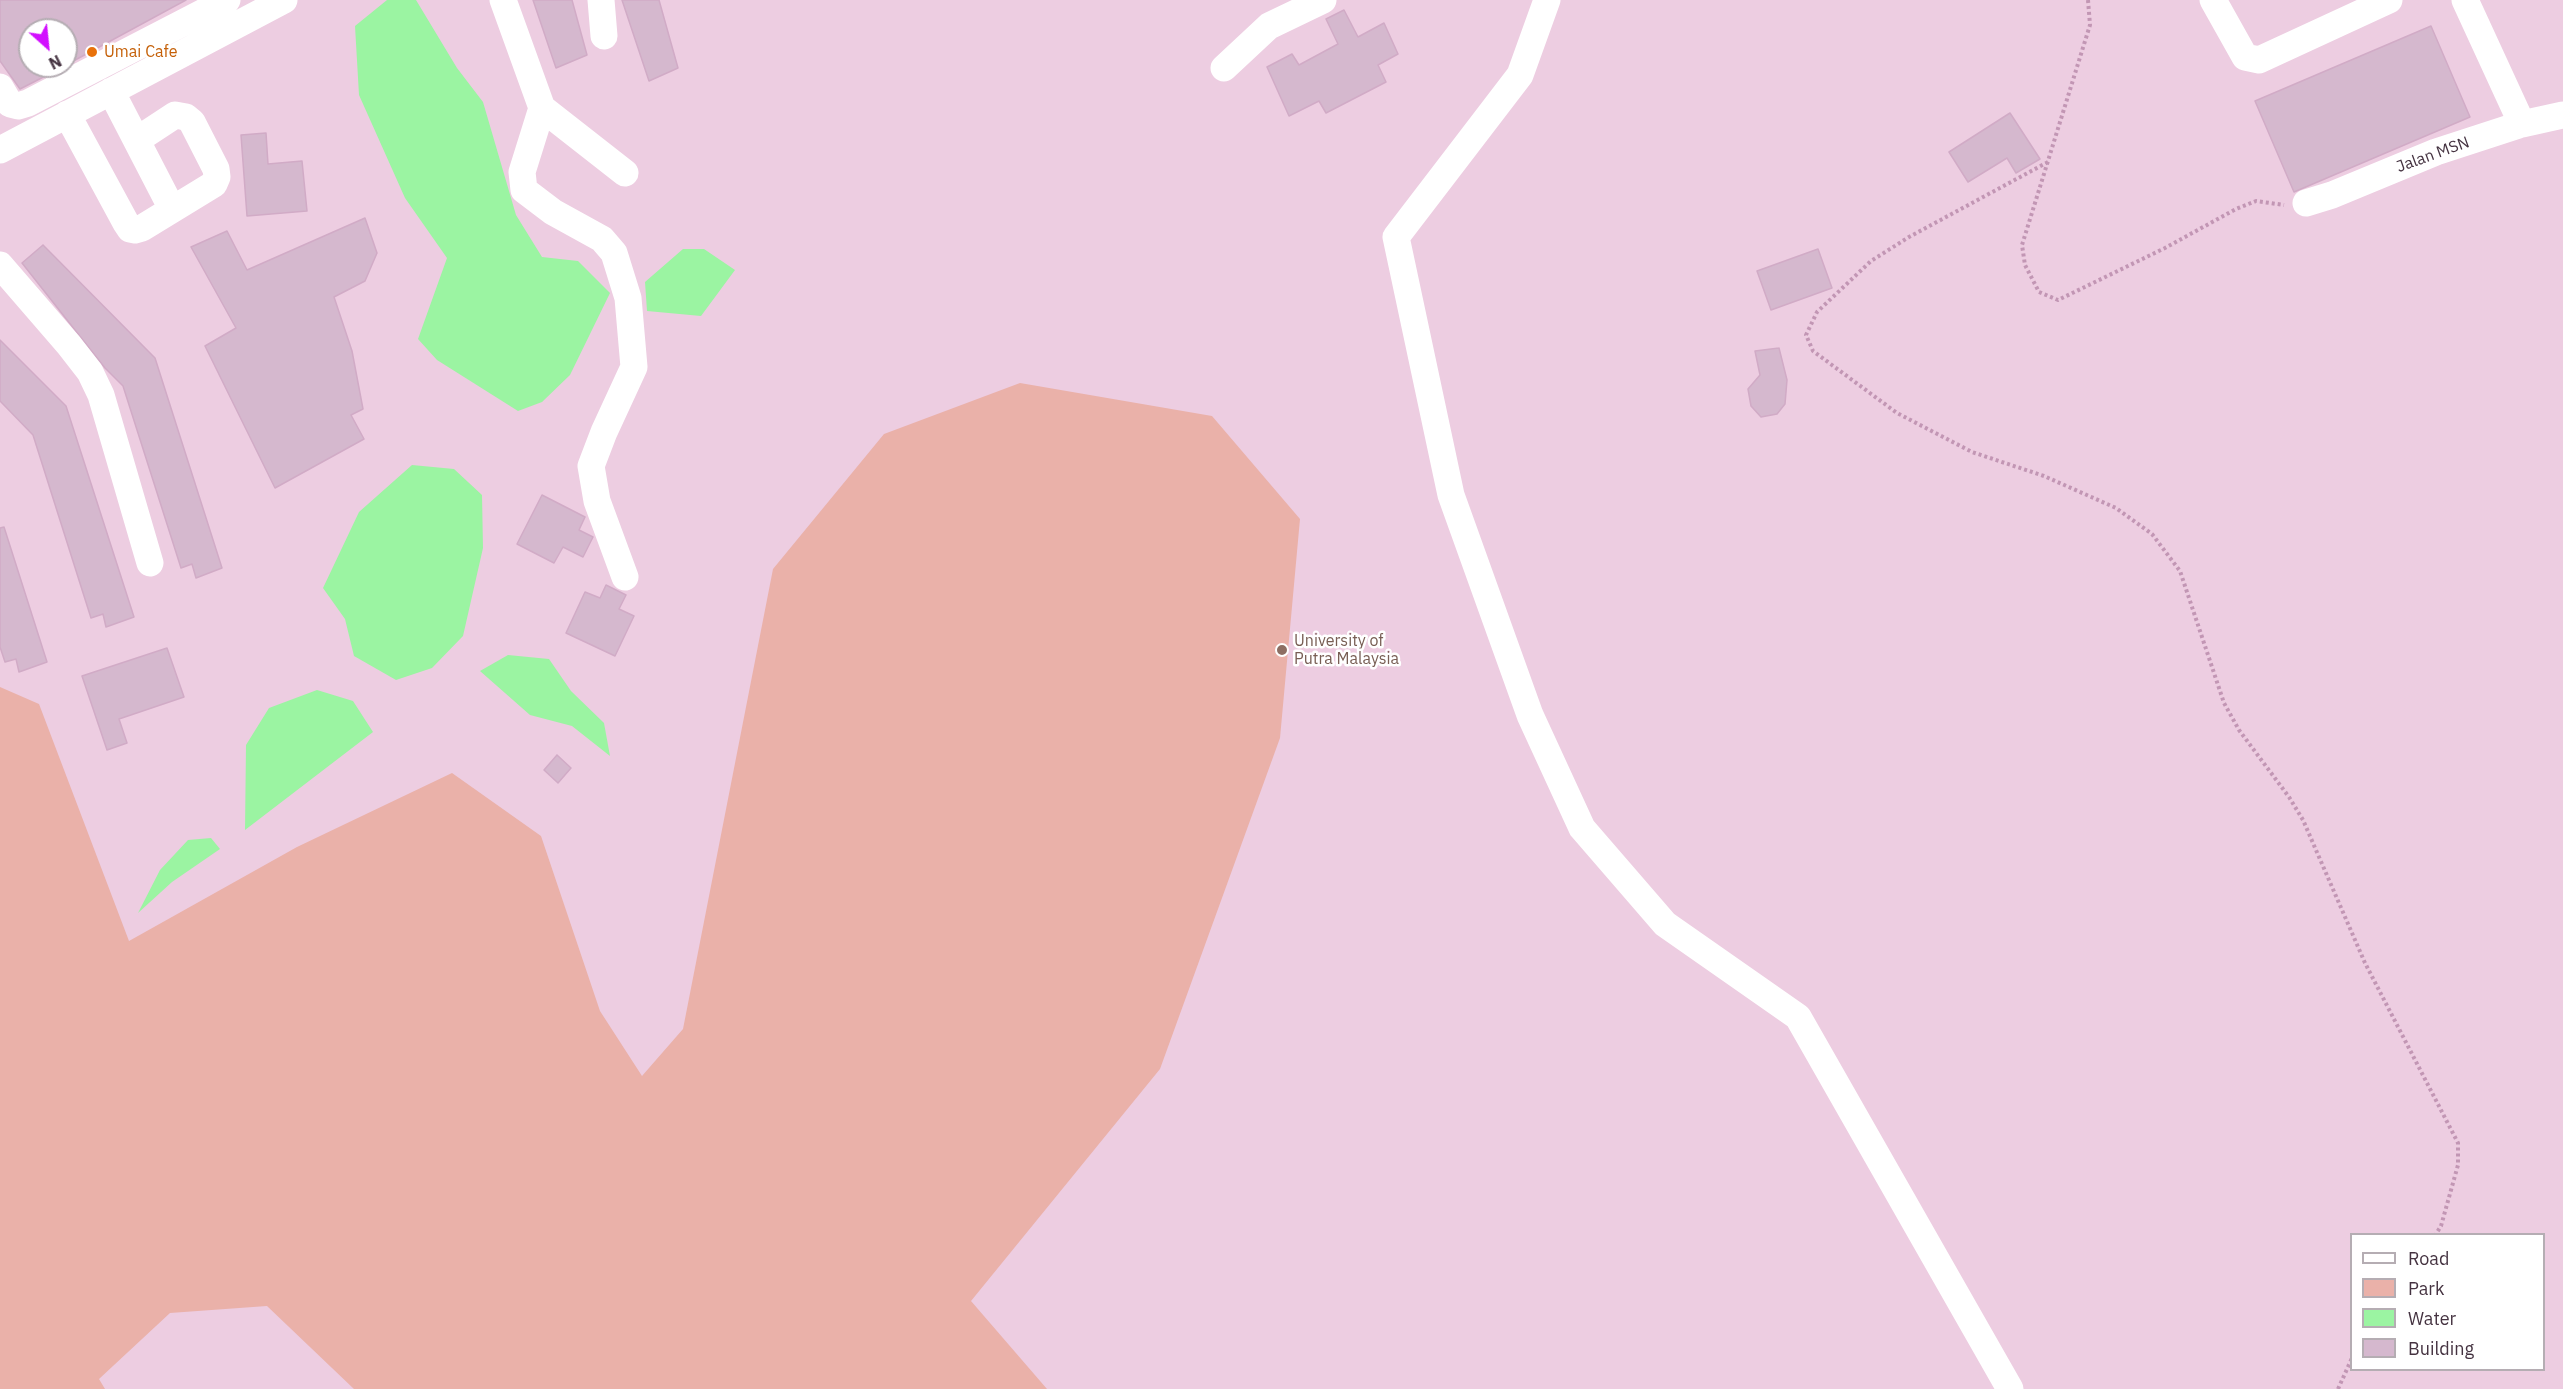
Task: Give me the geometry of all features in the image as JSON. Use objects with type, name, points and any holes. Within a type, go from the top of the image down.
[{"type":"street","points":[[3,100],[18,106],[28,103],[227,0]]},
{"type":"street","points":[[503,0],[542,108],[625,173]]},
{"type":"street","points":[[601,0],[604,36]]},
{"type":"street","points":[[1224,68],[1269,26],[1323,0]]},
{"type":"street","points":[[1547,0],[1520,75],[1396,237],[1451,495],[1530,715],[1582,828],[1665,924],[1798,1017],[2010,1389]]},
{"type":"street","points":[[2213,0],[2245,57],[2259,60],[2389,0]]},
{"type":"street","points":[[2465,0],[2522,124]]},
{"type":"street","points":[[0,150],[274,2]]},
{"type":"street","points":[[111,91],[172,209]]},
{"type":"street","points":[[542,108],[522,172],[525,190],[553,212],[602,238],[614,253],[628,298],[634,367],[591,466],[597,501],[624,577]]},
{"type":"street","points":[[67,114],[130,229],[142,228],[214,184],[216,169],[192,122],[181,115],[174,115],[137,140]]},
{"type":"street","name":"Jalan MSN","points":[[2306,203],[2332,195],[2436,152],[2522,124],[2563,115]]},
{"type":"street","points":[[0,265],[90,372],[100,395],[150,562]]},
{"type":"path","points":[[2088,0],[2090,25],[2022,245],[2025,265],[2039,291],[2058,300],[2083,290],[2256,201],[2287,205],[2306,203]]},
{"type":"path","points":[[2048,162],[1909,237],[1871,261],[1817,312],[1806,335],[1813,351],[1897,412],[1972,452],[2044,476],[2116,508],[2152,534],[2180,572],[2224,703],[2239,730],[2289,797],[2303,820],[2365,963],[2458,1143],[2458,1165],[2441,1226],[2437,1233]]},
{"type":"path","points":[[2338,1389],[2350,1362]]},
{"type":"shaded area","name":"University of Putra Malaysia","points":[[0,0],[2563,0],[2563,1389],[0,1389]]},
{"type":"green space","points":[[1020,383],[1212,416],[1300,519],[1280,738],[1160,1069],[971,1301],[1047,1389],[354,1389],[267,1306],[170,1313],[99,1379],[105,1389],[0,1389],[0,687],[39,704],[129,941],[297,847],[452,773],[541,836],[600,1011],[642,1076],[683,1029],[773,569],[884,434]]},
{"type":"water","points":[[387,0],[416,0],[457,68],[483,102],[516,215],[542,257],[578,261],[610,293],[570,375],[542,402],[518,411],[437,360],[418,339],[447,258],[405,198],[359,95],[355,26]]},
{"type":"water","points":[[683,249],[704,249],[735,270],[701,316],[647,311],[645,282]]},
{"type":"water","points":[[412,465],[454,469],[482,495],[483,548],[463,636],[432,668],[396,680],[354,656],[345,619],[323,588],[359,512]]},
{"type":"water","points":[[508,655],[549,659],[571,691],[604,723],[610,756],[572,726],[530,715],[480,671]]},
{"type":"water","points":[[317,690],[353,701],[373,732],[245,830],[246,745],[269,708]]},
{"type":"water","points":[[211,838],[220,849],[172,882],[138,913],[160,870],[188,840]]},
{"type":"building","name":"Umai Cafe","points":[[0,0],[186,0],[78,58],[78,18],[18,18],[18,78],[42,78],[20,89],[0,61]]},
{"type":"building","points":[[533,0],[572,0],[587,55],[556,68]]},
{"type":"building","points":[[622,0],[659,0],[678,68],[649,81]]},
{"type":"building","points":[[1344,10],[1358,37],[1384,23],[1398,54],[1378,65],[1386,82],[1326,113],[1319,101],[1289,116],[1267,67],[1292,54],[1299,65],[1338,44],[1326,19]]},
{"type":"building","points":[[2431,26],[2470,117],[2294,192],[2255,101]]},
{"type":"building","points":[[2010,113],[2040,159],[2016,173],[2007,158],[1968,182],[1949,152]]},
{"type":"building","points":[[266,133],[268,164],[302,161],[307,211],[247,216],[241,135]]},
{"type":"building","points":[[365,218],[377,253],[365,281],[334,297],[352,351],[363,409],[351,415],[364,439],[275,488],[205,346],[236,328],[191,247],[227,231],[247,270]]},
{"type":"building","points":[[43,245],[155,358],[222,568],[196,578],[192,564],[181,568],[123,386],[105,368],[22,263]]},
{"type":"building","points":[[1818,249],[1832,288],[1771,310],[1757,271]]},
{"type":"building","points":[[0,340],[66,406],[134,617],[106,627],[103,614],[91,618],[33,435],[0,401]]},
{"type":"building","points":[[1779,348],[1787,380],[1785,404],[1777,414],[1761,417],[1751,406],[1748,389],[1760,375],[1755,351]]},
{"type":"building","points":[[542,495],[585,517],[579,530],[593,537],[583,557],[563,547],[554,563],[517,544]]},
{"type":"building","points":[[4,527],[47,662],[19,672],[16,659],[5,662],[0,647],[0,528]]},
{"type":"building","points":[[606,585],[626,595],[619,609],[634,616],[615,656],[566,633],[585,592],[600,598]]},
{"type":"building","points":[[167,648],[184,697],[119,719],[127,743],[107,750],[82,676]]},
{"type":"building","points":[[557,755],[571,768],[558,783],[544,770]]},
{"type":"place","name":"Umai Cafe","points":[[92,52]]},
{"type":"place","name":"University of Putra Malaysia","points":[[1282,650]]}]
